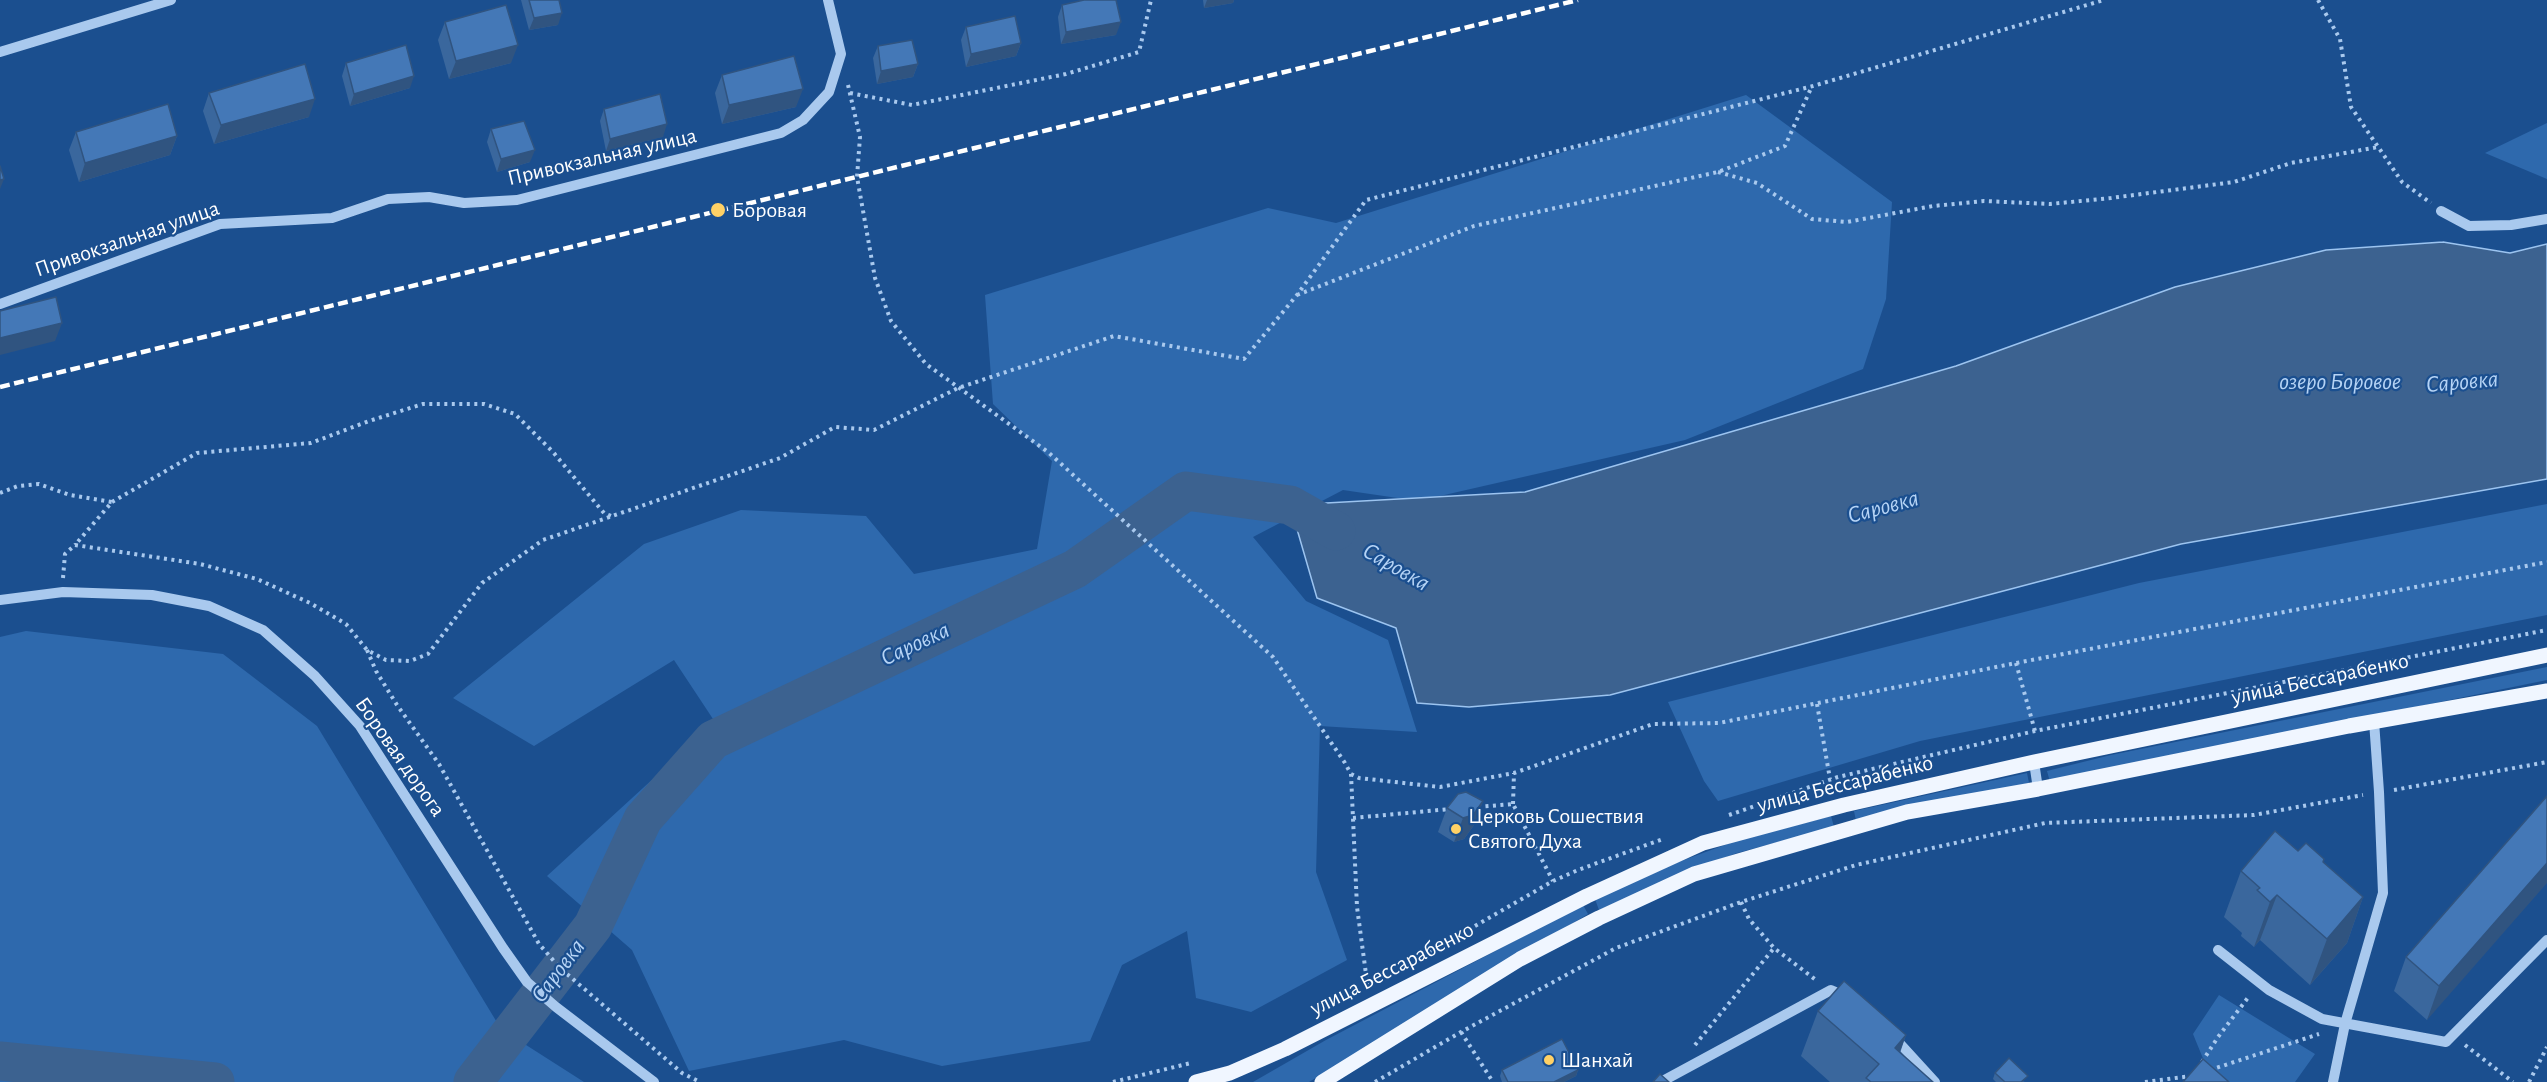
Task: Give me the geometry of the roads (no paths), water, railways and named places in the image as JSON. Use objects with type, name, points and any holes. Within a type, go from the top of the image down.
[{"type":"main road","name":"улица Бессарабенко","points":[[1196,1082],[1230,1073],[1285,1049],[1587,896],[1703,843],[1844,805],[2034,762],[2547,655]]},
{"type":"main road","name":"улица Бессарабенко","points":[[1322,1082],[1520,959],[1599,918],[1694,874],[1907,812],[2038,789],[2374,721],[2547,691]]},
{"type":"street","points":[[0,52],[171,0]]},
{"type":"street","name":"Привокзальная улица","points":[[0,304],[220,224],[332,218],[388,199],[429,198],[464,202],[517,200],[781,133],[803,120],[829,92],[841,54],[828,0]]},
{"type":"street","points":[[2441,211],[2469,226],[2511,225],[2547,219]]},
{"type":"street","name":"Боровая дорога","points":[[0,600],[63,592],[163,597],[209,606],[263,630],[315,676],[360,726],[503,948],[527,981],[654,1082]]},
{"type":"street","points":[[2332,1082],[2345,1024],[2383,893],[2374,721]]},
{"type":"street","points":[[2034,762],[2038,789]]},
{"type":"street","points":[[2218,950],[2259,983],[2322,1019],[2446,1042],[2547,940]]},
{"type":"street","points":[[1660,1082],[1830,990],[1861,1001]]},
{"type":"street","points":[[1883,1026],[1935,1082]]},
{"type":"water","name":"озеро Боровое","points":[[2443,242],[2510,253],[2547,244],[2547,479],[2181,544],[1610,695],[1469,707],[1417,703],[1396,628],[1317,598],[1290,505],[1525,492],[1956,366],[2175,287],[2326,250]]},
{"type":"waterway","name":"Саровка","points":[[473,1082],[593,926],[643,819],[713,740],[1075,569],[1186,491],[1290,505],[1336,531]]},
{"type":"waterway","name":"Саровка","points":[[0,1061],[215,1082]]},
{"type":"railway","points":[[0,387],[1578,0]]},
{"type":"place","name":"Боровая","points":[[718,210]]},
{"type":"place","name":"Церковь Сошествия Святого Духа","points":[[1456,829]]},
{"type":"place","name":"Шанхай","points":[[1549,1060]]}]
